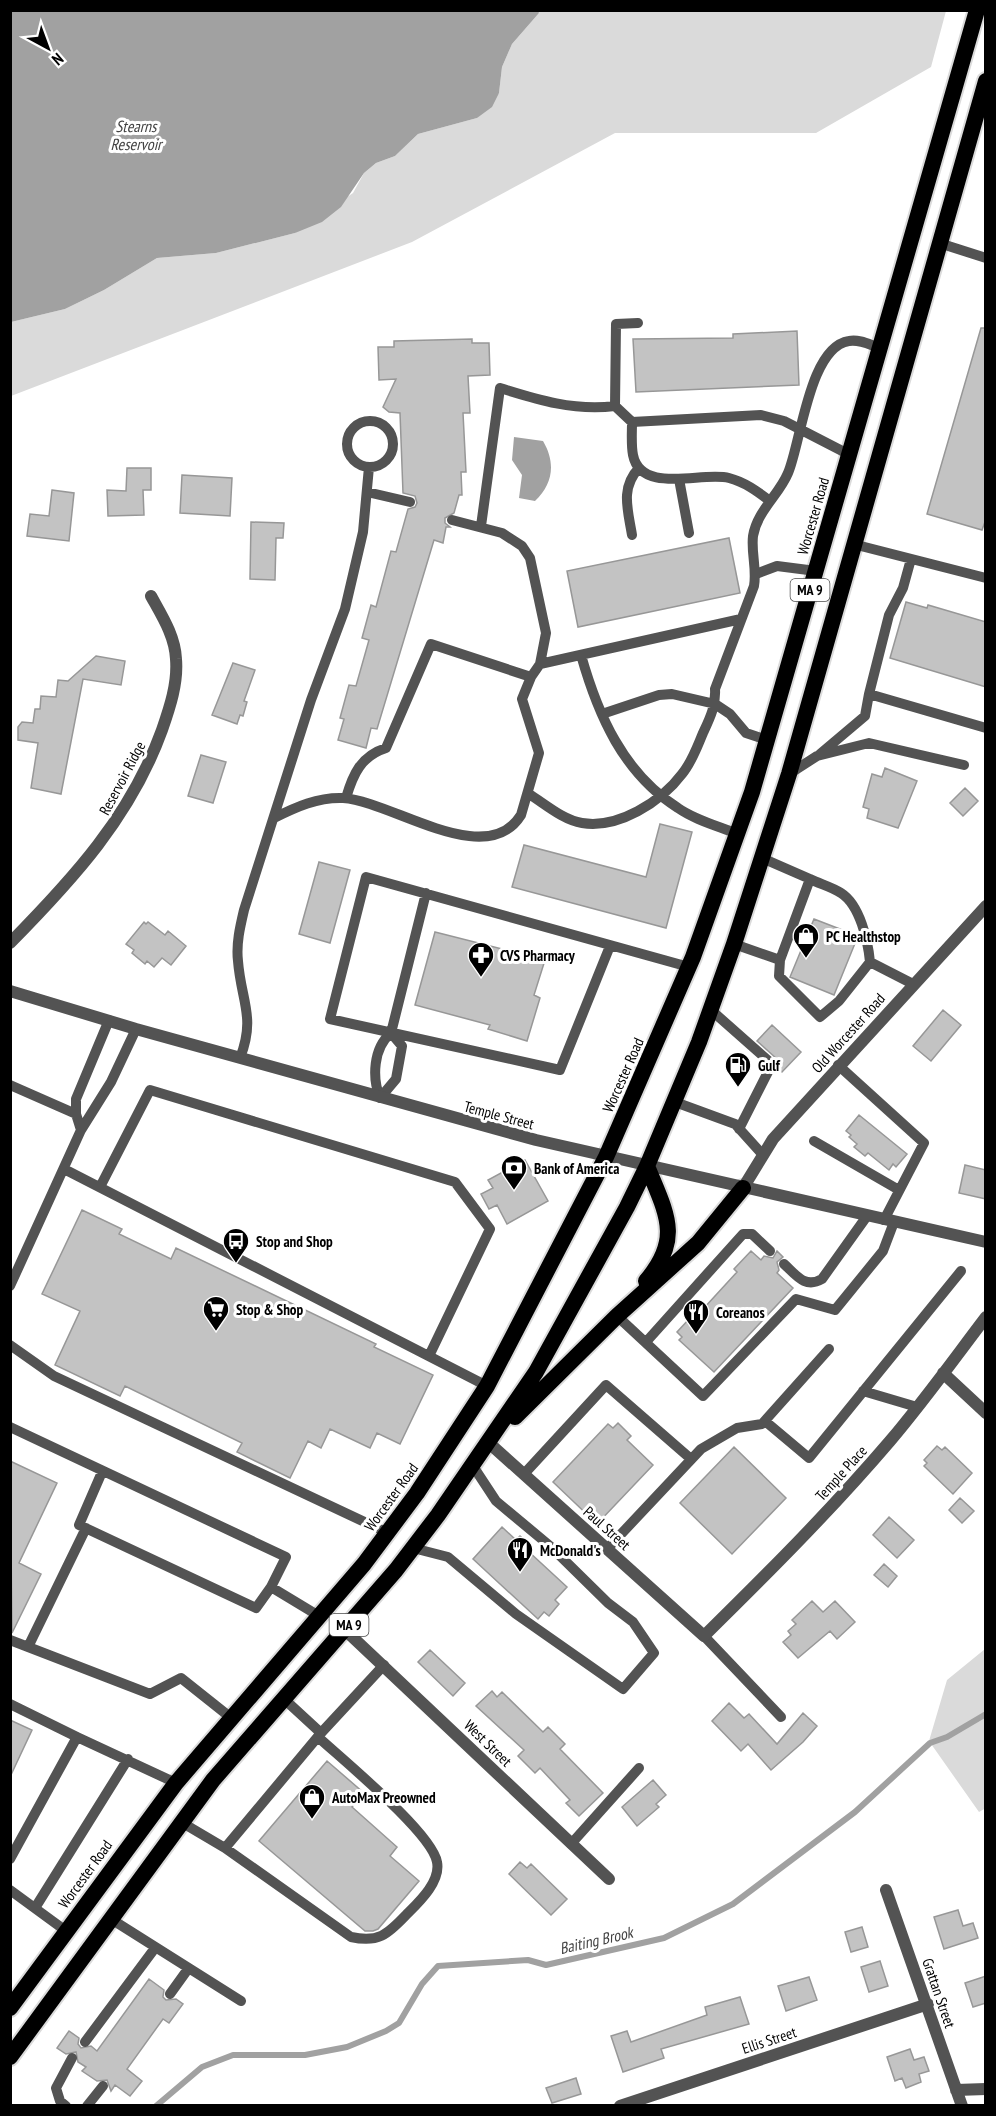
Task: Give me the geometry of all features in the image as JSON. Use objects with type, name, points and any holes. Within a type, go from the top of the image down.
[{"type":"highway","name":"Worcester Road","points":[[10,2008],[176,1783],[388,1533],[441,1458],[487,1386],[606,1157],[689,967],[738,834],[977,10]]},
{"type":"highway","name":"MA 9","points":[[10,2057],[180,1822],[283,1698],[345,1630],[413,1548],[473,1466],[556,1339],[647,1166],[711,1010],[789,774],[986,81]]},
{"type":"highway","points":[[617,1316],[656,1270],[668,1242],[670,1231],[667,1215],[647,1166]]},
{"type":"highway","points":[[489,1443],[617,1316],[698,1243],[743,1188]]},
{"type":"street","name":"Reservoir Ridge","points":[[10,943],[64,888],[103,840],[135,790],[158,742],[174,692],[176,657],[168,627],[151,596]]},
{"type":"street","name":"Old Worcester Road","points":[[743,1188],[762,1154],[838,1065],[986,906]]},
{"type":"street","name":"Temple Street","points":[[10,991],[380,1098],[606,1157],[986,1242]]},
{"type":"street","name":"Temple Place","points":[[704,1636],[819,1521],[917,1407],[986,1317]]},
{"type":"street","points":[[943,1373],[986,1413]]},
{"type":"street","name":"Paul Street","points":[[489,1443],[704,1636]]},
{"type":"street","name":"West Street","points":[[345,1630],[609,1879]]},
{"type":"street","name":"Grattan Street","points":[[886,1890],[962,2106]]},
{"type":"street","name":"Ellis Street","points":[[620,2106],[928,2004]]},
{"type":"street","points":[[956,2090],[986,2089]]},
{"type":"lane","points":[[939,243],[986,258]]},
{"type":"lane","points":[[638,323],[616,324],[615,406],[632,422],[633,457],[639,468],[649,476],[679,479],[729,477],[744,483],[770,501]]},
{"type":"lane","points":[[529,794],[565,817],[581,823],[615,820],[631,814],[660,796],[682,774],[691,761],[716,704],[715,689],[756,574],[753,538],[756,525],[790,470],[799,428],[824,362],[831,350],[842,342],[852,340],[880,348]]},
{"type":"lane","points":[[481,526],[500,388],[552,404],[593,409],[615,406]]},
{"type":"lane","points":[[632,422],[761,415],[799,428],[850,454]]},
{"type":"lane","points":[[369,421],[383,426],[392,437],[393,444],[388,458],[383,463],[369,467],[355,461],[348,448],[348,440],[355,427],[369,421]]},
{"type":"lane","points":[[240,1058],[248,1032],[248,1018],[238,962],[240,928],[311,700],[345,609],[363,532],[369,467]]},
{"type":"lane","points":[[632,535],[626,493],[627,484],[639,468]]},
{"type":"lane","points":[[679,479],[689,533]]},
{"type":"lane","points":[[367,492],[410,502]]},
{"type":"lane","points":[[274,818],[314,801],[346,798],[460,834],[483,838],[501,834],[516,823],[529,794],[539,753],[522,699],[531,676],[540,664],[546,633],[530,558],[522,546],[512,538],[481,526],[452,520]]},
{"type":"lane","points":[[853,544],[986,578]]},
{"type":"lane","points":[[789,774],[817,756],[865,716],[889,615],[903,588],[911,559]]},
{"type":"lane","points":[[756,574],[777,566],[816,571]]},
{"type":"lane","points":[[540,664],[741,619]]},
{"type":"lane","points":[[346,798],[357,769],[367,757],[386,748],[431,644],[531,676]]},
{"type":"lane","points":[[581,655],[602,714],[620,750],[632,767],[660,796],[680,810],[738,834]]},
{"type":"lane","points":[[602,714],[659,695],[672,694],[716,704],[730,714],[746,733],[767,740]]},
{"type":"lane","points":[[869,694],[986,728]]},
{"type":"lane","points":[[817,756],[869,743],[964,765]]},
{"type":"lane","points":[[762,858],[810,879],[843,894],[859,918],[867,939],[870,962],[839,1001],[820,1017],[778,976],[780,960],[810,879]]},
{"type":"lane","points":[[610,946],[560,1070],[330,1019],[366,877],[689,967]]},
{"type":"lane","points":[[380,1098],[374,1076],[381,1042],[391,1033],[426,893]]},
{"type":"lane","points":[[734,944],[780,960]]},
{"type":"lane","points":[[870,962],[890,969],[913,984]]},
{"type":"lane","points":[[711,1010],[772,1064],[739,1129]]},
{"type":"lane","points":[[81,1130],[76,1114],[76,1099],[109,1020]]},
{"type":"lane","points":[[11,1284],[81,1130],[111,1082],[136,1029]]},
{"type":"lane","points":[[380,1098],[396,1079],[402,1046],[391,1033]]},
{"type":"lane","points":[[617,1316],[703,1396],[796,1299],[835,1310],[883,1251],[889,1221],[899,1190],[924,1143],[838,1065]]},
{"type":"lane","points":[[10,1084],[76,1114]]},
{"type":"lane","points":[[100,1187],[150,1090],[455,1182],[490,1229],[429,1356]]},
{"type":"lane","points":[[675,1102],[735,1125],[762,1154]]},
{"type":"lane","points":[[814,1141],[899,1190]]},
{"type":"lane","points":[[64,1169],[487,1386]]},
{"type":"lane","points":[[784,1264],[805,1283],[814,1284],[822,1279],[867,1216]]},
{"type":"lane","points":[[646,1342],[743,1234],[752,1234],[770,1251]]},
{"type":"lane","points":[[765,1421],[809,1458],[961,1271]]},
{"type":"lane","points":[[10,1345],[54,1376],[388,1533]]},
{"type":"lane","points":[[607,1549],[701,1449],[737,1428],[762,1424],[829,1349]]},
{"type":"lane","points":[[524,1474],[606,1385],[691,1459]]},
{"type":"lane","points":[[863,1391],[917,1407]]},
{"type":"lane","points":[[10,1427],[286,1557],[271,1587],[256,1608],[79,1525],[102,1472]]},
{"type":"lane","points":[[413,1548],[448,1557],[516,1614],[623,1689],[654,1653],[633,1622],[608,1603],[550,1546],[496,1501],[473,1466]]},
{"type":"lane","points":[[28,1647],[86,1528]]},
{"type":"lane","points":[[271,1587],[319,1616]]},
{"type":"lane","points":[[704,1636],[781,1717]]},
{"type":"lane","points":[[10,1640],[150,1694],[181,1678],[230,1717]]},
{"type":"lane","points":[[225,1848],[320,1735],[384,1665]]},
{"type":"lane","points":[[180,1822],[225,1848],[351,1938],[369,1941],[376,1939],[397,1925],[417,1904],[435,1880],[438,1863],[431,1848],[283,1698]]},
{"type":"lane","points":[[10,1704],[176,1783]]},
{"type":"lane","points":[[10,1859],[77,1737]]},
{"type":"lane","points":[[35,1908],[128,1759]]},
{"type":"lane","points":[[571,1844],[639,1768]]},
{"type":"lane","points":[[10,1890],[66,1931]]},
{"type":"lane","points":[[111,1919],[241,2001]]},
{"type":"lane","points":[[85,2042],[155,1948]]},
{"type":"lane","points":[[170,1994],[188,1969]]},
{"type":"lane","points":[[66,2106],[60,2101],[56,2088],[72,2058]]},
{"type":"lane","points":[[87,2106],[103,2086]]},
{"type":"shaded area","points":[[538,11],[946,11],[931,67],[816,133],[615,133],[412,242],[11,396],[11,322],[65,309],[104,290],[157,258],[216,253],[295,233],[353,193],[364,173],[376,163],[395,156],[418,134],[477,118],[499,93],[502,67],[512,44],[539,13]]},
{"type":"shaded area","points":[[985,1649],[986,1808],[979,1812],[929,1741],[947,1680]]},
{"type":"water","name":"Stearns Reservoir","points":[[11,10],[538,10],[539,13],[512,44],[502,67],[499,93],[492,107],[477,118],[418,134],[395,156],[376,163],[364,173],[341,207],[322,222],[295,233],[216,253],[157,258],[104,290],[65,309],[11,322]]},
{"type":"water","points":[[514,437],[543,441],[550,457],[549,480],[546,488],[535,501],[519,498],[522,475],[512,460]]},
{"type":"building","points":[[981,328],[986,328],[986,519],[982,530],[927,514]]},
{"type":"building","points":[[797,331],[799,385],[636,392],[633,339],[733,338],[733,334]]},
{"type":"building","points":[[472,339],[472,343],[489,343],[490,375],[468,376],[470,413],[463,413],[466,472],[461,472],[462,495],[459,495],[454,513],[445,518],[445,523],[450,527],[446,527],[443,543],[434,540],[377,729],[371,728],[366,748],[338,740],[344,719],[340,718],[349,685],[356,686],[369,640],[362,638],[371,605],[376,607],[391,551],[396,552],[408,509],[415,507],[417,503],[415,496],[403,493],[400,413],[389,412],[383,407],[396,379],[379,380],[378,347],[394,347],[394,341]]},
{"type":"building","points":[[127,468],[151,468],[151,490],[143,490],[144,515],[108,516],[107,490],[126,491]]},
{"type":"building","points":[[182,475],[232,478],[230,516],[180,513]]},
{"type":"building","points":[[52,490],[74,493],[69,541],[27,536],[30,514],[49,516]]},
{"type":"building","points":[[251,522],[284,523],[283,538],[276,538],[275,580],[250,579]]},
{"type":"building","points":[[729,538],[740,593],[578,627],[567,571]]},
{"type":"building","points":[[906,602],[927,608],[928,605],[986,622],[986,687],[890,658]]},
{"type":"building","points":[[96,656],[125,661],[121,685],[83,679],[61,794],[31,788],[38,743],[18,740],[18,727],[22,722],[33,723],[35,709],[40,709],[41,696],[56,697],[58,680],[68,681]]},
{"type":"building","points":[[233,663],[255,670],[244,701],[247,702],[243,716],[240,715],[237,724],[212,715]]},
{"type":"building","points":[[201,755],[226,762],[213,803],[188,796]]},
{"type":"building","points":[[885,768],[917,781],[898,828],[867,818],[869,809],[863,807],[872,774],[882,777]]},
{"type":"building","points":[[965,788],[978,801],[963,816],[950,803]]},
{"type":"building","points":[[660,824],[692,832],[666,928],[512,887],[524,845],[646,877]]},
{"type":"building","points":[[319,862],[350,870],[330,943],[299,934]]},
{"type":"building","points":[[814,919],[858,936],[834,995],[790,977]]},
{"type":"building","points":[[144,922],[146,924],[148,922],[165,935],[168,931],[186,946],[171,965],[162,958],[154,967],[147,961],[145,964],[132,953],[134,950],[126,944]]},
{"type":"building","name":"CVS Pharmacy","points":[[435,932],[545,960],[534,995],[540,998],[527,1041],[488,1029],[490,1025],[415,1005]]},
{"type":"building","points":[[943,1010],[961,1025],[931,1061],[913,1046]]},
{"type":"building","points":[[772,1025],[801,1052],[782,1072],[778,1068],[777,1059],[757,1041]]},
{"type":"building","points":[[859,1115],[907,1154],[896,1167],[893,1164],[889,1170],[868,1153],[865,1156],[854,1147],[857,1144],[846,1131]]},
{"type":"building","name":"Bank of America","points":[[525,1160],[548,1201],[507,1224],[497,1205],[489,1209],[481,1194],[493,1188],[488,1180]]},
{"type":"building","points":[[965,1165],[986,1170],[986,1199],[959,1193]]},
{"type":"building","points":[[82,1210],[122,1229],[119,1234],[171,1259],[176,1248],[376,1344],[374,1347],[433,1375],[400,1444],[377,1433],[370,1448],[330,1429],[321,1448],[308,1441],[290,1478],[237,1452],[242,1443],[125,1386],[120,1396],[55,1365],[80,1311],[42,1294]]},
{"type":"building","points":[[751,1251],[761,1260],[764,1256],[773,1258],[777,1251],[783,1257],[777,1262],[779,1270],[777,1273],[793,1288],[714,1372],[679,1340],[682,1337],[677,1332],[690,1318],[693,1320],[737,1272],[734,1269]]},
{"type":"building","points":[[618,1423],[631,1436],[627,1440],[653,1465],[597,1524],[553,1482],[608,1424],[613,1428]]},
{"type":"building","points":[[937,1446],[942,1450],[945,1447],[972,1473],[953,1494],[924,1466],[927,1463],[924,1460]]},
{"type":"building","points":[[734,1447],[786,1498],[732,1554],[680,1503]]},
{"type":"building","points":[[10,1461],[57,1483],[19,1563],[41,1574],[12,1633]]},
{"type":"building","points":[[960,1498],[974,1511],[962,1523],[949,1510]]},
{"type":"building","points":[[889,1517],[914,1540],[897,1558],[873,1535]]},
{"type":"building","name":"McDonald's","points":[[502,1527],[516,1540],[520,1536],[532,1547],[528,1551],[567,1587],[555,1600],[559,1604],[549,1616],[544,1612],[538,1619],[473,1559]]},
{"type":"building","points":[[884,1564],[897,1576],[888,1587],[874,1575]]},
{"type":"building","points":[[812,1601],[823,1612],[835,1601],[855,1622],[837,1639],[830,1631],[798,1658],[783,1642],[791,1635],[788,1631],[796,1624],[792,1620]]},
{"type":"building","points":[[430,1650],[465,1683],[453,1696],[418,1662]]},
{"type":"building","points":[[492,1691],[497,1697],[502,1692],[543,1732],[548,1727],[565,1744],[560,1749],[603,1793],[579,1816],[566,1803],[570,1800],[540,1768],[535,1773],[518,1756],[524,1750],[476,1706]]},
{"type":"building","points":[[729,1703],[744,1718],[749,1714],[777,1744],[803,1713],[817,1726],[803,1742],[771,1770],[748,1744],[741,1751],[712,1721]]},
{"type":"building","points":[[10,1720],[32,1730],[10,1777]]},
{"type":"building","points":[[327,1761],[364,1793],[352,1807],[397,1847],[390,1856],[419,1881],[378,1929],[373,1931],[365,1931],[259,1841]]},
{"type":"building","points":[[653,1780],[666,1795],[656,1804],[659,1807],[637,1826],[622,1807]]},
{"type":"building","points":[[520,1862],[527,1868],[531,1864],[567,1899],[551,1915],[509,1874]]},
{"type":"building","points":[[958,1910],[963,1926],[973,1923],[978,1938],[944,1949],[934,1917]]},
{"type":"building","points":[[862,1927],[868,1947],[851,1952],[845,1932]]},
{"type":"building","points":[[880,1961],[888,1986],[869,1992],[861,1967]]},
{"type":"building","points":[[986,1976],[986,2003],[973,2007],[965,1983]]},
{"type":"building","points":[[809,1977],[817,2000],[786,2011],[778,1986]]},
{"type":"building","points":[[149,1979],[164,1990],[163,1997],[166,2000],[176,1999],[183,2004],[169,2023],[163,2019],[127,2069],[142,2081],[130,2096],[115,2085],[111,2091],[107,2080],[97,2081],[82,2071],[86,2067],[78,2062],[76,2052],[66,2054],[57,2048],[69,2031],[79,2038],[78,2044],[81,2048],[91,2046],[97,2051]]},
{"type":"building","points":[[740,1997],[749,2024],[661,2049],[664,2058],[623,2072],[611,2036],[627,2031],[631,2042],[707,2015],[705,2007]]},
{"type":"building","points":[[910,2049],[914,2060],[924,2057],[929,2071],[919,2074],[921,2082],[906,2088],[902,2078],[895,2081],[887,2057]]},
{"type":"building","points":[[576,2078],[581,2094],[552,2103],[546,2088]]},
{"type":"waterway","name":"Baiting Brook","points":[[156,2106],[202,2067],[233,2055],[305,2055],[347,2047],[386,2031],[399,2023],[422,1984],[438,1966],[528,1960],[546,1965],[664,1938],[733,1904],[855,1812],[930,1743],[947,1737],[986,1714]]},
{"type":"place","name":"PC Healthstop","points":[[806,959]]},
{"type":"place","name":"CVS Pharmacy","points":[[481,978]]},
{"type":"place","name":"Gulf","points":[[738,1088]]},
{"type":"place","name":"Bank of America","points":[[514,1191]]},
{"type":"place","name":"Stop and Shop","points":[[236,1264]]},
{"type":"place","name":"Stop & Shop","points":[[216,1332]]},
{"type":"place","name":"Coreanos","points":[[696,1335]]},
{"type":"place","name":"McDonald's","points":[[520,1573]]},
{"type":"place","name":"AutoMax Preowned","points":[[312,1820]]}]
